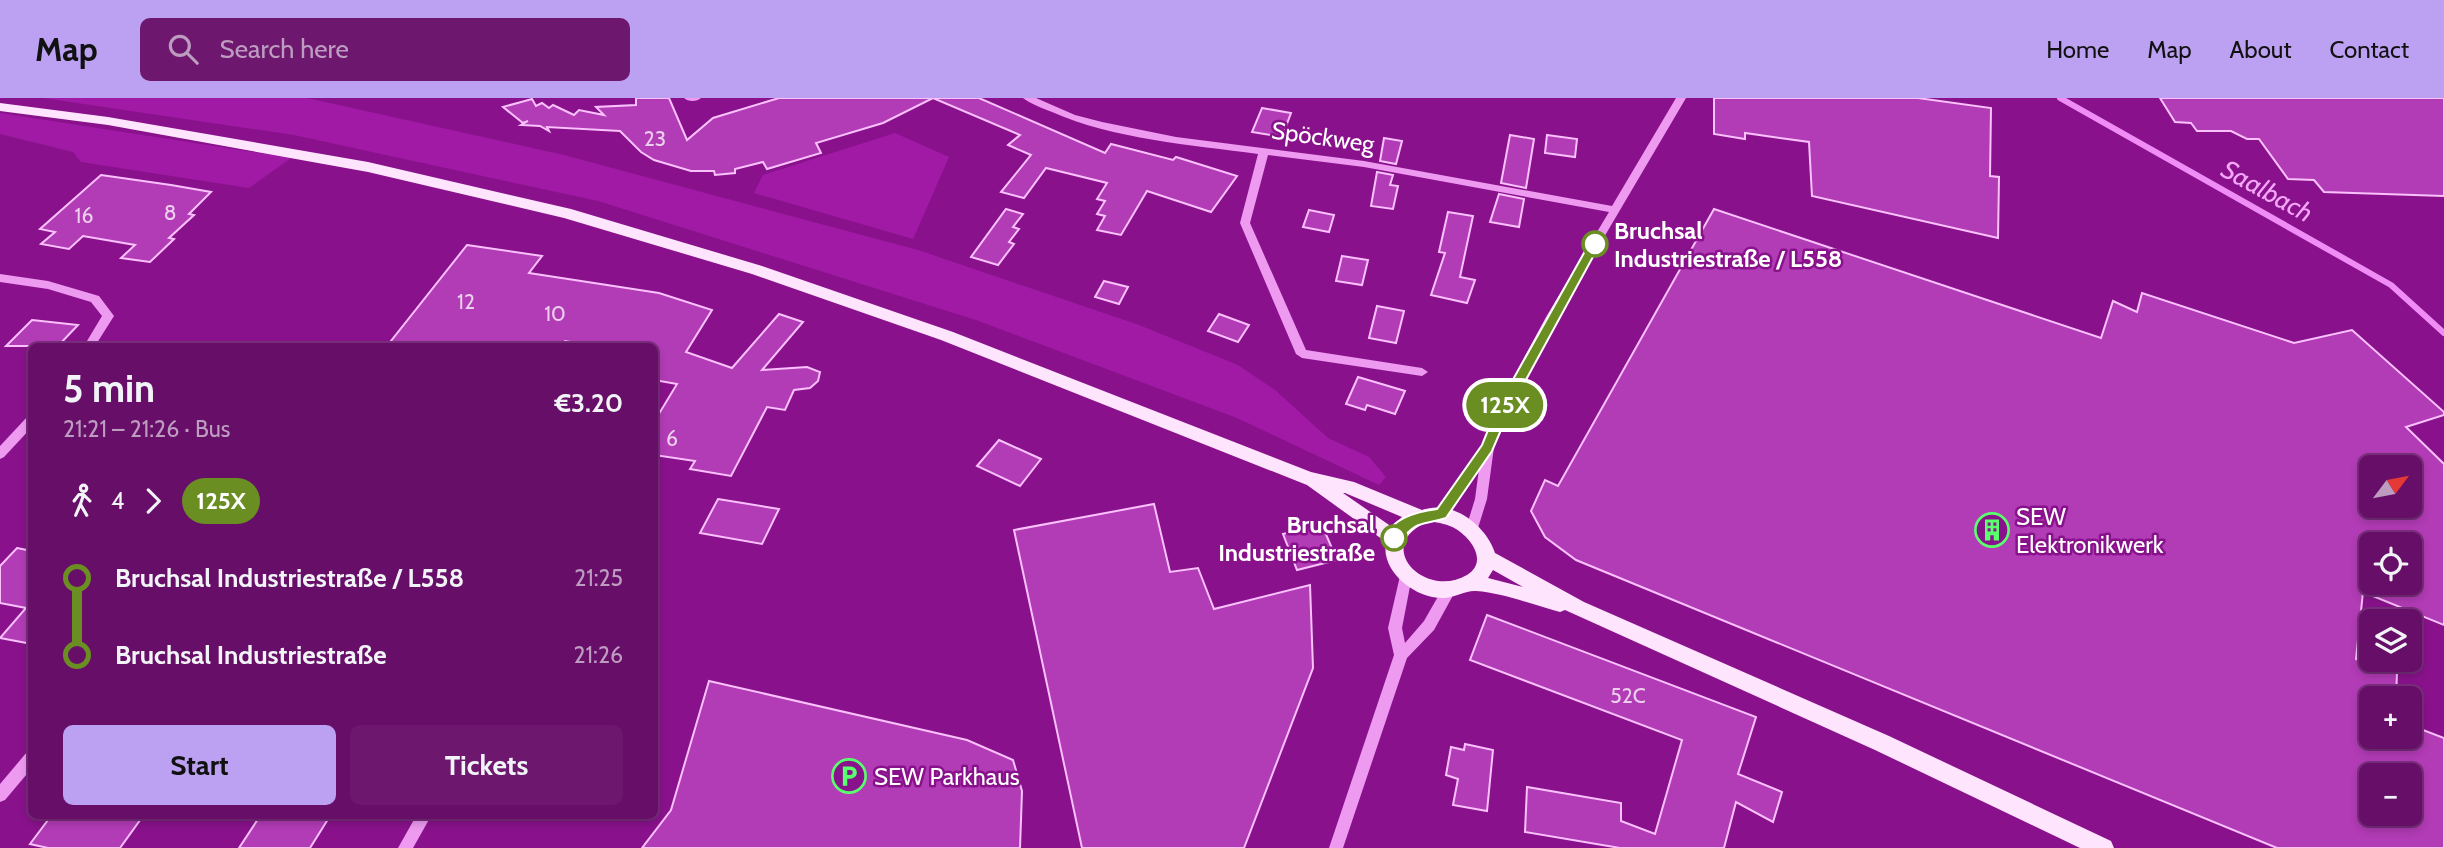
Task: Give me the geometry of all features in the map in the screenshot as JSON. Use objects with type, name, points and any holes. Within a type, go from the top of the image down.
[{"type":"main road","points":[[0,107],[108,121],[368,167],[566,213],[757,270],[947,336],[1309,479],[1348,487],[1419,516]]},
{"type":"main road","points":[[1309,479],[1394,538]]},
{"type":"main road","points":[[1441,514],[1472,528],[1484,547],[1486,557],[1479,575],[1472,582],[1449,590],[1426,587],[1406,576],[1397,565],[1393,553],[1394,538],[1407,522],[1419,516],[1441,514]]},
{"type":"main road","points":[[1486,557],[1577,608],[1894,749],[2103,848]]},
{"type":"main road","points":[[1472,582],[1577,608]]},
{"type":"street","points":[[689,98],[696,98]]},
{"type":"street","name":"Spöckweg","points":[[1028,98],[1072,117],[1176,140],[1364,164],[1616,210]]},
{"type":"street","points":[[1472,528],[1481,499],[1488,447],[1503,408],[1552,317],[1681,98]]},
{"type":"street","points":[[1264,150],[1245,223],[1302,354],[1422,372]]},
{"type":"street","points":[[0,278],[48,285],[95,299],[108,316],[91,343]]},
{"type":"street","points":[[0,454],[28,423]]},
{"type":"street","points":[[1441,514],[1488,447]]},
{"type":"street","points":[[1401,655],[1395,628],[1406,576]]},
{"type":"street","points":[[1336,848],[1401,655],[1421,638],[1433,623],[1449,590]]},
{"type":"street","points":[[0,795],[28,762]]},
{"type":"street","points":[[405,848],[422,819]]},
{"type":"shaded area","points":[[43,98],[307,98],[564,155],[918,250],[1139,325],[1238,365],[1275,390],[1328,438],[1369,457],[1386,477],[1379,485],[1237,418],[976,320],[598,201],[294,135]]},
{"type":"shaded area","points":[[0,113],[291,158],[249,188],[81,162],[73,152],[0,134]]},
{"type":"shaded area","points":[[895,133],[949,157],[913,239],[754,193],[763,175]]},
{"type":"building","points":[[636,98],[669,98],[687,140],[713,118],[779,98],[933,98],[883,123],[816,143],[821,153],[767,169],[763,162],[735,169],[735,173],[715,175],[714,171],[691,171],[654,160],[641,152],[620,131],[547,127],[549,131],[540,126],[521,125],[528,121],[523,123],[503,107],[532,99],[536,106],[542,103],[549,108],[553,105],[574,115],[579,110],[604,115],[596,107],[636,105]]},
{"type":"building","points":[[933,98],[979,98],[1105,153],[1111,144],[1173,160],[1176,157],[1237,176],[1211,212],[1147,191],[1121,235],[1097,230],[1105,216],[1097,214],[1105,201],[1097,199],[1107,183],[1046,168],[1024,198],[1001,192],[1031,155],[1008,145],[1020,135]]},
{"type":"building","points":[[1714,98],[1918,98],[1991,108],[1990,176],[1999,177],[1998,238],[1812,196],[1809,142],[1745,133],[1745,139],[1714,134]]},
{"type":"building","points":[[2160,98],[2444,98],[2444,196],[2324,192],[2314,180],[2288,179],[2259,139],[2247,139],[2231,131],[2197,131],[2191,123],[2175,122]]},
{"type":"building","points":[[1262,108],[1291,113],[1282,137],[1252,132]]},
{"type":"building","points":[[1510,135],[1534,139],[1526,188],[1501,183]]},
{"type":"building","points":[[1547,135],[1577,139],[1575,157],[1545,153]]},
{"type":"building","points":[[1384,138],[1402,141],[1396,164],[1380,161]]},
{"type":"building","points":[[1377,172],[1393,175],[1390,185],[1398,186],[1393,209],[1371,206]]},
{"type":"building","points":[[101,175],[211,192],[189,214],[194,215],[169,238],[174,239],[150,262],[121,258],[135,245],[83,236],[69,249],[41,244],[55,232],[40,229]]},
{"type":"building","points":[[1499,194],[1524,199],[1519,227],[1490,222]]},
{"type":"building","points":[[1006,209],[1023,214],[1013,227],[1019,229],[1009,242],[1014,244],[998,265],[971,257]]},
{"type":"building","name":"SEW Elektronikwerk","points":[[1714,209],[2101,338],[2113,301],[2137,312],[2142,293],[2294,343],[2352,330],[2444,412],[2444,415],[2406,427],[2444,464],[2444,625],[2422,616],[2422,609],[2405,609],[2370,595],[2422,595],[2422,532],[2359,532],[2359,595],[2363,595],[2361,609],[2359,609],[2356,659],[2359,660],[2359,672],[2397,673],[2396,686],[2359,686],[2359,749],[2422,749],[2422,730],[2444,738],[2444,848],[2277,848],[1576,560],[1545,537],[1531,511],[1545,480],[1558,486]]},
{"type":"building","points":[[1309,210],[1334,215],[1329,232],[1303,227]]},
{"type":"building","points":[[1448,212],[1473,216],[1460,277],[1475,280],[1467,303],[1431,295],[1445,253],[1439,252]]},
{"type":"building","points":[[467,245],[542,256],[529,273],[659,293],[712,310],[686,352],[732,368],[779,314],[803,322],[762,370],[807,367],[820,372],[818,381],[810,388],[794,390],[785,410],[767,407],[731,476],[690,469],[695,461],[658,456],[658,415],[677,384],[658,381],[658,343],[389,343]]},
{"type":"building","points":[[1342,256],[1368,260],[1362,285],[1336,281]]},
{"type":"building","points":[[1104,281],[1128,287],[1119,304],[1095,297]]},
{"type":"building","points":[[1377,306],[1404,311],[1396,343],[1369,338]]},
{"type":"building","points":[[1219,314],[1249,325],[1238,342],[1208,331]]},
{"type":"building","points":[[32,320],[78,325],[61,343],[6,346]]},
{"type":"building","points":[[1358,377],[1405,391],[1395,414],[1367,405],[1365,410],[1346,404]]},
{"type":"building","points":[[999,440],[1041,459],[1020,486],[977,466]]},
{"type":"building","points":[[718,499],[779,509],[762,544],[700,533]]},
{"type":"building","points":[[1154,504],[1170,572],[1198,568],[1214,609],[1310,585],[1313,668],[1244,848],[1082,848],[1014,530]]},
{"type":"building","points":[[1322,525],[1337,560],[1297,570],[1283,534]]},
{"type":"building","points":[[17,548],[28,550],[28,643],[0,638],[26,608],[0,603],[0,566]]},
{"type":"building","points":[[1487,615],[1756,717],[1738,774],[1782,792],[1773,822],[1736,802],[1724,848],[1620,848],[1525,832],[1527,787],[1621,803],[1621,821],[1655,834],[1682,740],[1470,660]]},
{"type":"building","name":"SEW Parkhaus","points":[[709,681],[967,740],[1013,760],[1022,791],[1020,848],[642,848],[671,810]]},
{"type":"building","points":[[1465,744],[1493,750],[1487,811],[1453,805],[1458,779],[1446,775],[1451,747],[1464,750]]},
{"type":"building","points":[[49,819],[141,819],[120,848],[48,848],[30,844]]},
{"type":"building","points":[[258,819],[328,819],[310,848],[239,848]]},
{"type":"waterway","name":"Saalbach","points":[[2060,98],[2391,285],[2444,333]]},
{"type":"bus line","name":"125X","points":[[1394,538],[1407,522],[1419,516],[1441,514],[1488,447],[1503,408],[1595,244]]},
{"type":"place","name":"Bruchsal Industriestraße / L558","points":[[1595,244]]},
{"type":"place","name":"SEW Elektronikwerk","points":[[1992,530]]},
{"type":"place","name":"Bruchsal Industriestraße","points":[[1394,538]]},
{"type":"place","name":"SEW Parkhaus","points":[[849,776]]}]
